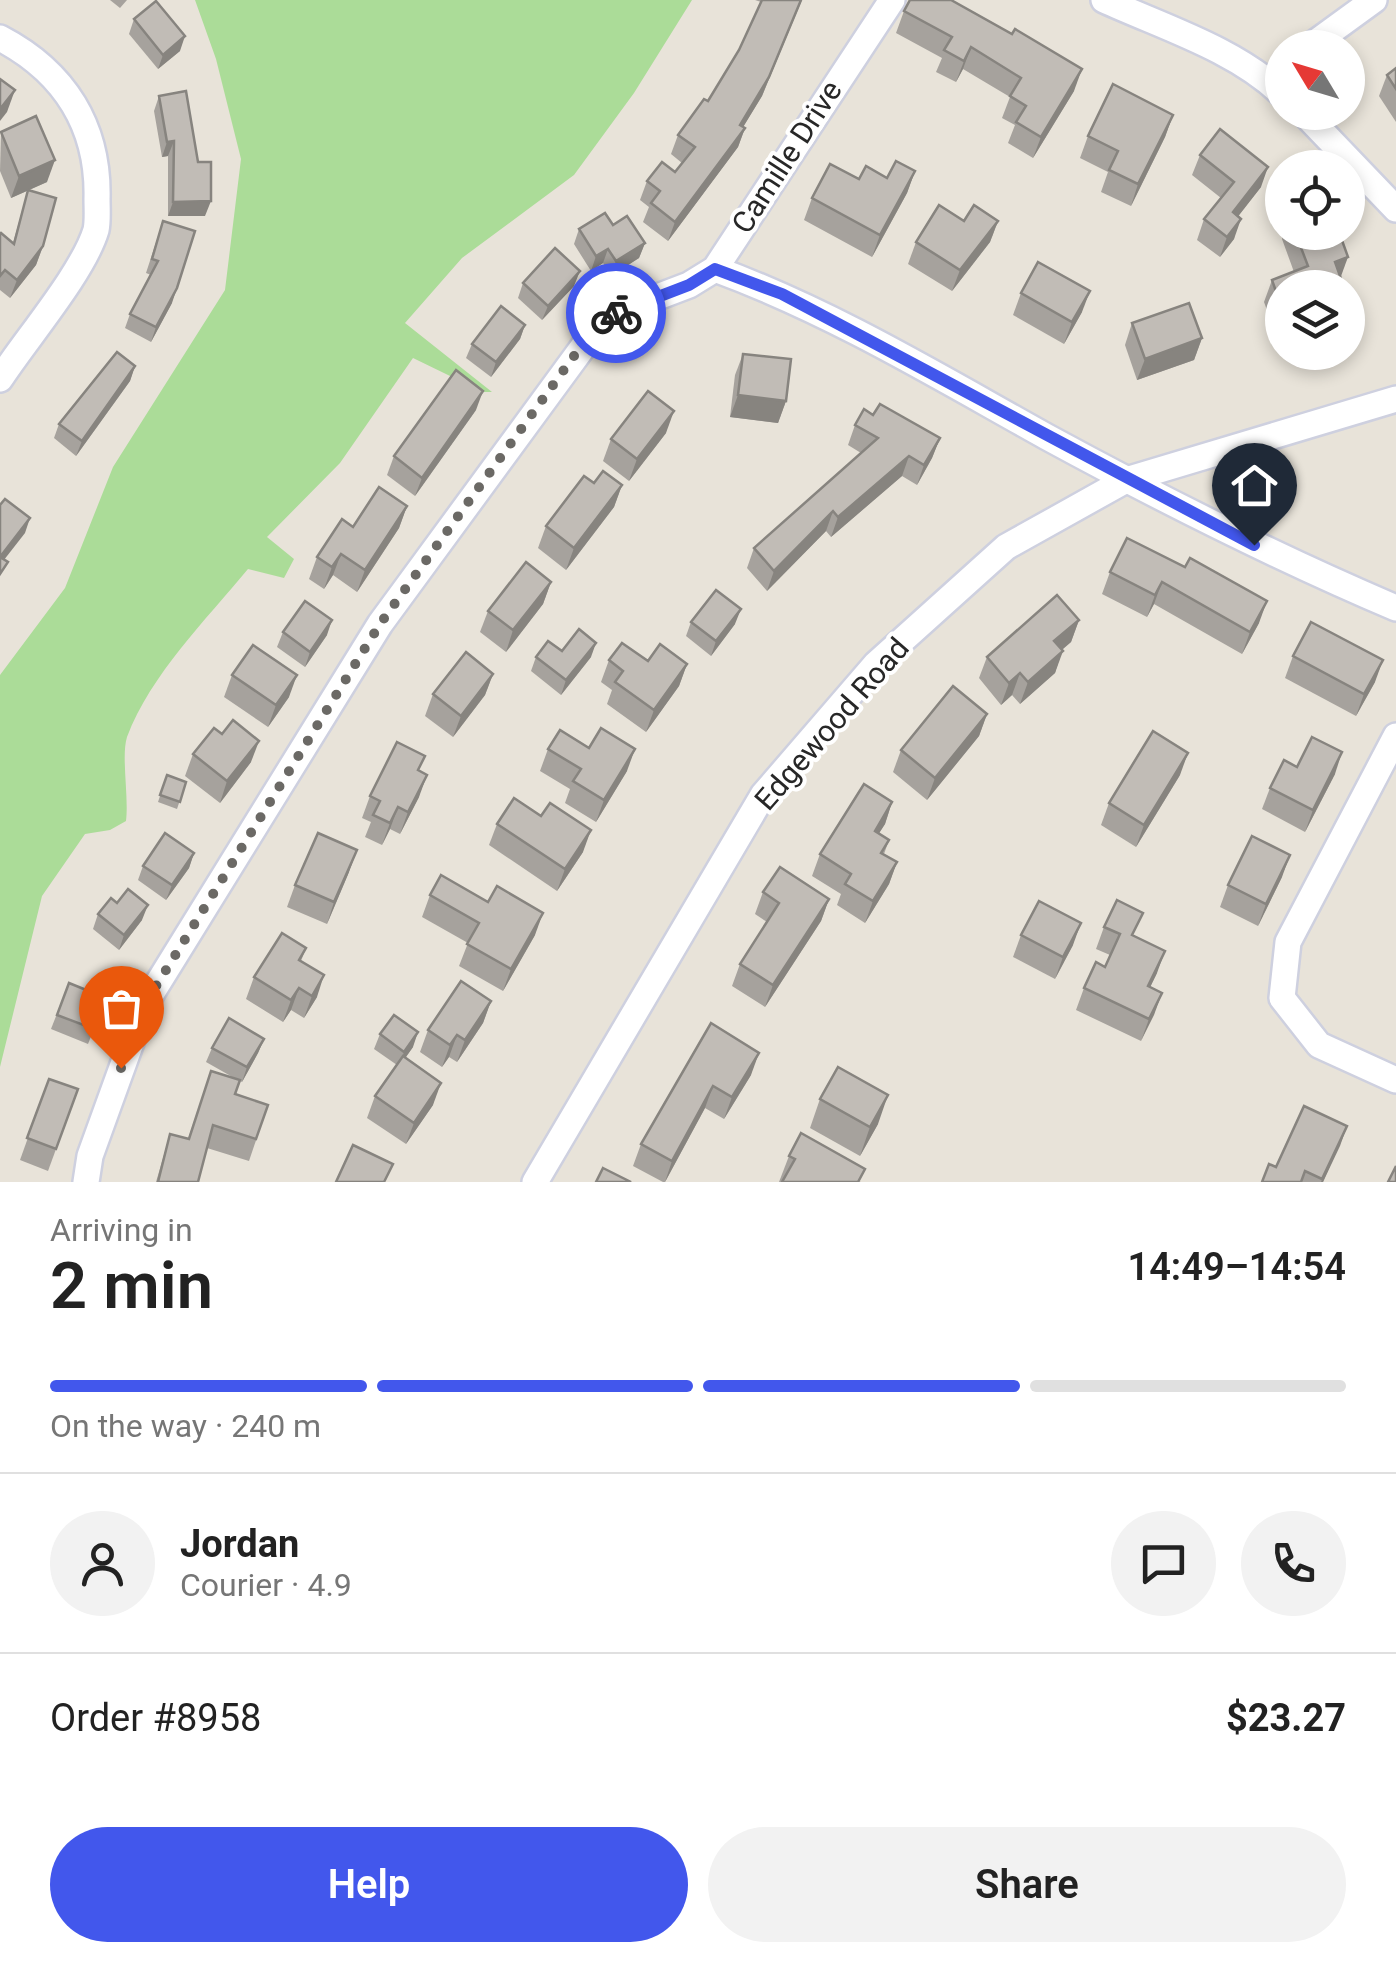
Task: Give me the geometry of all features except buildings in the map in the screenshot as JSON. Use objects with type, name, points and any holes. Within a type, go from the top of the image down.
[{"type":"street","name":"Camille Drive","points":[[86,1182],[90,1156],[145,1004],[380,624],[604,317],[689,285],[715,269],[892,0]]},
{"type":"street","points":[[1104,0],[1265,73]]},
{"type":"street","points":[[1333,30],[1374,0]]},
{"type":"street","points":[[0,38],[62,86],[92,135],[98,163],[96,229],[76,269],[0,379]]},
{"type":"street","points":[[1320,130],[1396,209]]},
{"type":"street","points":[[715,269],[799,303],[1126,480],[1286,561],[1396,608]]},
{"type":"street","name":"Edgewood Road","points":[[534,1182],[763,795],[876,664],[1006,547],[1126,480],[1396,399]]},
{"type":"street","points":[[1396,736],[1288,942],[1282,998],[1319,1044],[1396,1080]]},
{"type":"green space","points":[[195,0],[692,0],[634,93],[574,175],[462,258],[405,323],[492,392],[483,392],[413,358],[340,463],[267,537],[294,559],[284,578],[248,569],[150,691],[125,745],[126,821],[110,830],[85,834],[42,896],[0,1067],[0,675],[65,588],[113,467],[225,290],[241,159],[216,59]]},
{"type":"way so far","points":[[121,1068],[145,1004],[380,624],[574,356],[604,317],[616,313]]},
{"type":"route","points":[[616,313],[689,285],[715,269],[782,294],[1254,545]]}]
